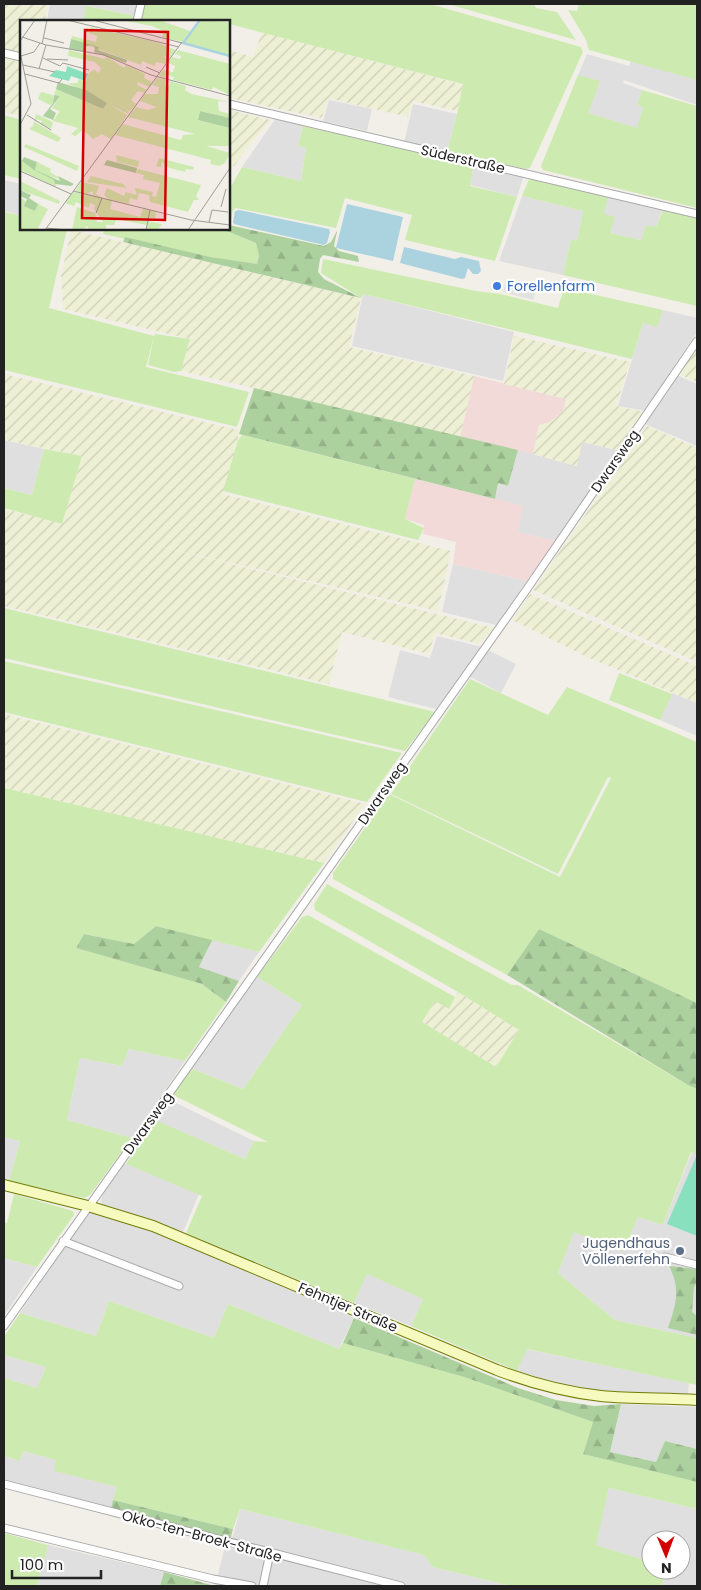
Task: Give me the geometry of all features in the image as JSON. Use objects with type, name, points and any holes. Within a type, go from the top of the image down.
[{"type":"street","points":[[137,20],[141,4]]},
{"type":"street","points":[[4,53],[20,57]]},
{"type":"street","name":"Süderstraße","points":[[230,104],[697,214]]},
{"type":"street","name":"Dwarsweg","points":[[4,1326],[521,597],[697,342]]},
{"type":"street","name":"Fehntjer Straße","points":[[4,1185],[88,1206],[152,1226],[489,1367],[530,1382],[570,1392],[602,1396],[697,1400]]},
{"type":"street","points":[[63,1242],[179,1286]]},
{"type":"street","points":[[665,1257],[697,1265]]},
{"type":"street","name":"Okko-ten-Broek-Straße","points":[[4,1484],[401,1586]]},
{"type":"street","points":[[4,1528],[214,1579],[252,1586]]},
{"type":"street","points":[[263,1586],[270,1553]]},
{"type":"shaded area","points":[[50,4],[138,4],[136,16],[87,6],[83,20],[47,20]]},
{"type":"shaded area","points":[[587,54],[629,66],[631,60],[697,80],[697,105],[624,80],[623,83],[642,90],[637,105],[643,107],[637,129],[587,113],[578,75]]},
{"type":"shaded area","points":[[329,100],[372,109],[367,131],[323,121]]},
{"type":"shaded area","points":[[413,104],[457,114],[447,152],[404,143]]},
{"type":"shaded area","points":[[276,118],[303,125],[298,146],[306,148],[301,181],[242,167]]},
{"type":"shaded area","points":[[474,163],[524,175],[517,197],[470,185]]},
{"type":"shaded area","points":[[4,180],[20,184],[20,215],[4,211]]},
{"type":"shaded area","points":[[608,194],[663,208],[656,227],[641,240],[610,233],[603,214]]},
{"type":"shaded area","points":[[522,196],[583,211],[577,241],[571,239],[563,275],[499,261]]},
{"type":"shaded area","points":[[506,281],[537,287],[533,300],[503,292]]},
{"type":"shaded area","points":[[363,294],[514,332],[503,381],[352,346]]},
{"type":"shaded area","points":[[663,310],[697,318],[697,332],[670,372],[697,384],[697,446],[645,424],[653,412],[618,406],[643,323],[657,326]]},
{"type":"shaded area","points":[[474,376],[567,399],[563,411],[550,422],[539,426],[533,454],[460,437]]},
{"type":"shaded area","points":[[4,440],[44,449],[32,495],[4,488]]},
{"type":"shaded area","points":[[582,442],[617,450],[556,541],[517,532],[495,499],[498,483],[508,486],[518,450],[576,466]]},
{"type":"shaded area","points":[[415,479],[523,506],[518,532],[556,541],[527,581],[453,564],[456,542],[423,534],[424,525],[405,519]]},
{"type":"shaded area","points":[[453,564],[527,581],[496,625],[442,612]]},
{"type":"shaded area","points":[[437,636],[482,647],[516,664],[501,693],[463,673],[436,709],[388,697],[400,650],[430,658]]},
{"type":"shaded area","points":[[672,693],[697,703],[697,736],[660,720]]},
{"type":"shaded area","points":[[212,940],[259,952],[239,981],[199,967]]},
{"type":"shaded area","points":[[257,977],[302,1005],[243,1089],[190,1068]]},
{"type":"shaded area","points":[[129,1049],[185,1061],[132,1138],[67,1120],[80,1058],[122,1066]]},
{"type":"shaded area","points":[[168,1099],[254,1141],[245,1159],[154,1120]]},
{"type":"shaded area","points":[[4,1137],[20,1141],[9,1181],[4,1180]]},
{"type":"shaded area","points":[[692,1152],[697,1155],[697,1338],[615,1320],[558,1273],[574,1231],[623,1252],[638,1217],[663,1225]]},
{"type":"shaded area","points":[[124,1163],[199,1194],[183,1232],[101,1203],[102,1195]]},
{"type":"shaded area","points":[[91,1211],[172,1238],[317,1300],[354,1318],[339,1349],[228,1304],[214,1338],[109,1301],[96,1336],[20,1313],[86,1214]]},
{"type":"shaded area","points":[[4,1258],[37,1267],[4,1316]]},
{"type":"shaded area","points":[[367,1273],[423,1299],[411,1326],[354,1303]]},
{"type":"shaded area","points":[[526,1349],[689,1383],[688,1394],[624,1394],[556,1385],[516,1373]]},
{"type":"shaded area","points":[[4,1355],[46,1367],[37,1388],[4,1378]]},
{"type":"shaded area","points":[[621,1404],[697,1407],[697,1449],[665,1441],[656,1462],[610,1452]]},
{"type":"shaded area","points":[[23,1451],[57,1460],[55,1471],[117,1487],[111,1509],[4,1481],[4,1456],[20,1461]]},
{"type":"shaded area","points":[[609,1488],[697,1509],[697,1586],[662,1586],[664,1580],[691,1580],[691,1530],[641,1530],[641,1559],[595,1545]]},
{"type":"shaded area","points":[[240,1509],[425,1555],[433,1567],[511,1586],[215,1586],[225,1546],[230,1547]]},
{"type":"shaded area","points":[[48,1545],[164,1572],[160,1586],[37,1586]]},
{"type":"green space","points":[[4,4],[48,4],[45,20],[20,20],[20,52],[4,49]]},
{"type":"green space","points":[[144,4],[430,4],[581,47],[583,52],[530,168],[526,169],[447,152],[463,84],[230,24],[230,20],[141,20]]},
{"type":"green space","points":[[447,4],[534,4],[536,8],[557,12],[576,40]]},
{"type":"green space","points":[[579,4],[697,4],[697,80],[589,50],[586,40],[568,10],[577,11]]},
{"type":"green space","points":[[86,6],[136,16],[135,20],[83,20]]},
{"type":"green space","points":[[262,32],[464,85],[457,111],[413,101],[408,117],[328,98],[322,118],[230,98],[230,50],[253,57]]},
{"type":"green space","points":[[4,58],[20,62],[20,116],[4,112]]},
{"type":"green space","points":[[578,75],[600,81],[588,113],[637,128],[643,107],[637,105],[642,90],[697,106],[697,208],[543,170],[541,166]]},
{"type":"green space","points":[[230,110],[270,120],[234,166],[230,165]]},
{"type":"green space","points":[[4,115],[20,120],[20,179],[4,175]]},
{"type":"green space","points":[[303,126],[474,164],[470,186],[517,197],[495,261],[405,240],[412,215],[345,198],[336,228],[236,208],[233,210],[230,225],[230,188],[242,167],[301,181],[306,148],[298,146]]},
{"type":"green space","points":[[530,177],[608,197],[604,214],[615,217],[610,233],[641,240],[646,225],[656,227],[663,210],[697,218],[697,306],[563,275],[571,239],[577,241],[583,211],[522,196]]},
{"type":"green space","points":[[4,212],[20,215],[20,230],[67,230],[49,308],[154,336],[146,367],[249,392],[237,427],[4,370]]},
{"type":"green space","points":[[230,225],[324,246],[331,242],[337,231],[334,246],[339,251],[358,256],[359,262],[323,255],[320,259],[318,272],[324,279],[361,298],[123,242],[125,237],[210,257],[257,264],[259,256],[256,243],[224,230],[230,230]]},
{"type":"green space","points":[[71,230],[361,298],[349,347],[474,376],[460,437],[181,371],[190,339],[63,309],[61,276]]},
{"type":"green space","points":[[104,230],[224,230],[256,243],[259,256],[257,264],[208,257],[103,234]]},
{"type":"green space","points":[[323,259],[476,291],[500,294],[558,308],[564,288],[663,310],[657,327],[643,323],[632,359],[363,294],[361,298],[321,273]]},
{"type":"green space","points":[[155,334],[190,339],[181,371],[174,372],[148,365]]},
{"type":"green space","points":[[514,336],[630,362],[616,406],[645,412],[617,450],[582,442],[577,466],[533,454],[539,425],[550,422],[563,411],[566,399],[504,384]]},
{"type":"green space","points":[[697,348],[697,382],[679,374]]},
{"type":"green space","points":[[4,374],[238,430],[238,440],[223,494],[451,551],[438,611],[149,544],[494,628],[479,644],[435,633],[429,654],[342,632],[329,684],[4,606],[4,509],[62,523],[82,456],[4,440]]},
{"type":"green space","points":[[254,388],[518,450],[508,486],[498,483],[495,499],[239,434]]},
{"type":"green space","points":[[647,426],[697,448],[697,662],[533,590]]},
{"type":"green space","points":[[242,435],[415,479],[405,519],[424,528],[418,540],[223,491],[238,440]]},
{"type":"green space","points":[[44,449],[82,456],[62,524],[4,508],[4,488],[32,495]]},
{"type":"green space","points":[[530,594],[697,666],[697,703],[587,657],[512,620]]},
{"type":"green space","points":[[4,608],[435,712],[405,751],[4,658]]},
{"type":"green space","points":[[4,661],[402,753],[367,802],[4,712]]},
{"type":"green space","points":[[619,673],[672,694],[660,720],[609,700]]},
{"type":"green space","points":[[470,679],[548,715],[567,687],[697,742],[697,1003],[539,929],[507,975],[333,879],[333,873],[389,794],[560,877],[611,778],[608,777],[558,874],[391,794]]},
{"type":"green space","points":[[4,714],[365,804],[324,863],[4,788]]},
{"type":"green space","points":[[4,788],[324,863],[259,952],[156,926],[134,944],[84,934],[76,948],[202,984],[226,1002],[185,1061],[129,1049],[122,1066],[80,1058],[67,1120],[132,1138],[90,1195],[84,1198],[9,1181],[20,1141],[4,1137]]},
{"type":"green space","points":[[327,884],[512,985],[518,985],[697,1089],[697,1155],[691,1152],[663,1225],[638,1217],[623,1252],[574,1232],[558,1273],[615,1320],[697,1338],[697,1385],[527,1349],[517,1371],[411,1326],[423,1299],[367,1274],[354,1303],[186,1233],[202,1196],[126,1164],[155,1120],[245,1159],[254,1141],[268,1142],[173,1095],[190,1068],[243,1089],[302,1005],[257,977],[302,917],[308,915],[455,997],[449,1009],[435,1001],[422,1022],[496,1067],[519,1030],[458,992],[315,910],[314,904]]},
{"type":"green space","points":[[156,926],[212,940],[199,967],[239,981],[226,1002],[202,984],[76,948],[84,934],[134,944]]},
{"type":"green space","points":[[539,929],[697,1003],[697,1089],[507,975]]},
{"type":"green space","points":[[458,992],[519,1030],[496,1067],[421,1022],[435,1001],[449,1009]]},
{"type":"green space","points":[[697,1157],[697,1236],[667,1224]]},
{"type":"green space","points":[[14,1194],[73,1211],[74,1215],[37,1267],[4,1258],[4,1222],[7,1223]]},
{"type":"green space","points":[[669,1266],[697,1269],[692,1312],[697,1316],[697,1335],[668,1328],[676,1297],[675,1282]]},
{"type":"green space","points":[[109,1301],[214,1338],[228,1304],[339,1349],[343,1343],[464,1377],[593,1422],[583,1454],[697,1482],[697,1509],[609,1488],[596,1545],[641,1559],[641,1580],[664,1580],[662,1586],[511,1586],[433,1567],[424,1555],[240,1509],[233,1529],[113,1500],[117,1487],[54,1471],[56,1460],[23,1451],[20,1461],[4,1456],[4,1378],[37,1388],[46,1367],[4,1355],[4,1337],[20,1313],[96,1336]]},
{"type":"green space","points":[[354,1318],[518,1388],[556,1400],[594,1406],[621,1404],[610,1452],[656,1462],[665,1441],[697,1449],[697,1482],[583,1454],[593,1422],[464,1377],[343,1343]]},
{"type":"green space","points":[[113,1500],[233,1529],[230,1541],[111,1509]]},
{"type":"green space","points":[[4,1533],[48,1545],[37,1586],[4,1586]]},
{"type":"green space","points":[[164,1572],[215,1586],[160,1586]]},
{"type":"water","points":[[347,204],[403,217],[393,261],[336,248]]},
{"type":"water","points":[[239,210],[329,229],[327,243],[324,245],[234,224],[235,211]]},
{"type":"water","points":[[404,247],[455,259],[461,257],[479,261],[481,271],[478,274],[473,274],[468,268],[465,278],[462,279],[400,263]]},
{"type":"place","name":"Forellenfarm","points":[[497,286]]},
{"type":"place","name":"Jugendhaus Völlenerfehn","points":[[680,1251]]}]
